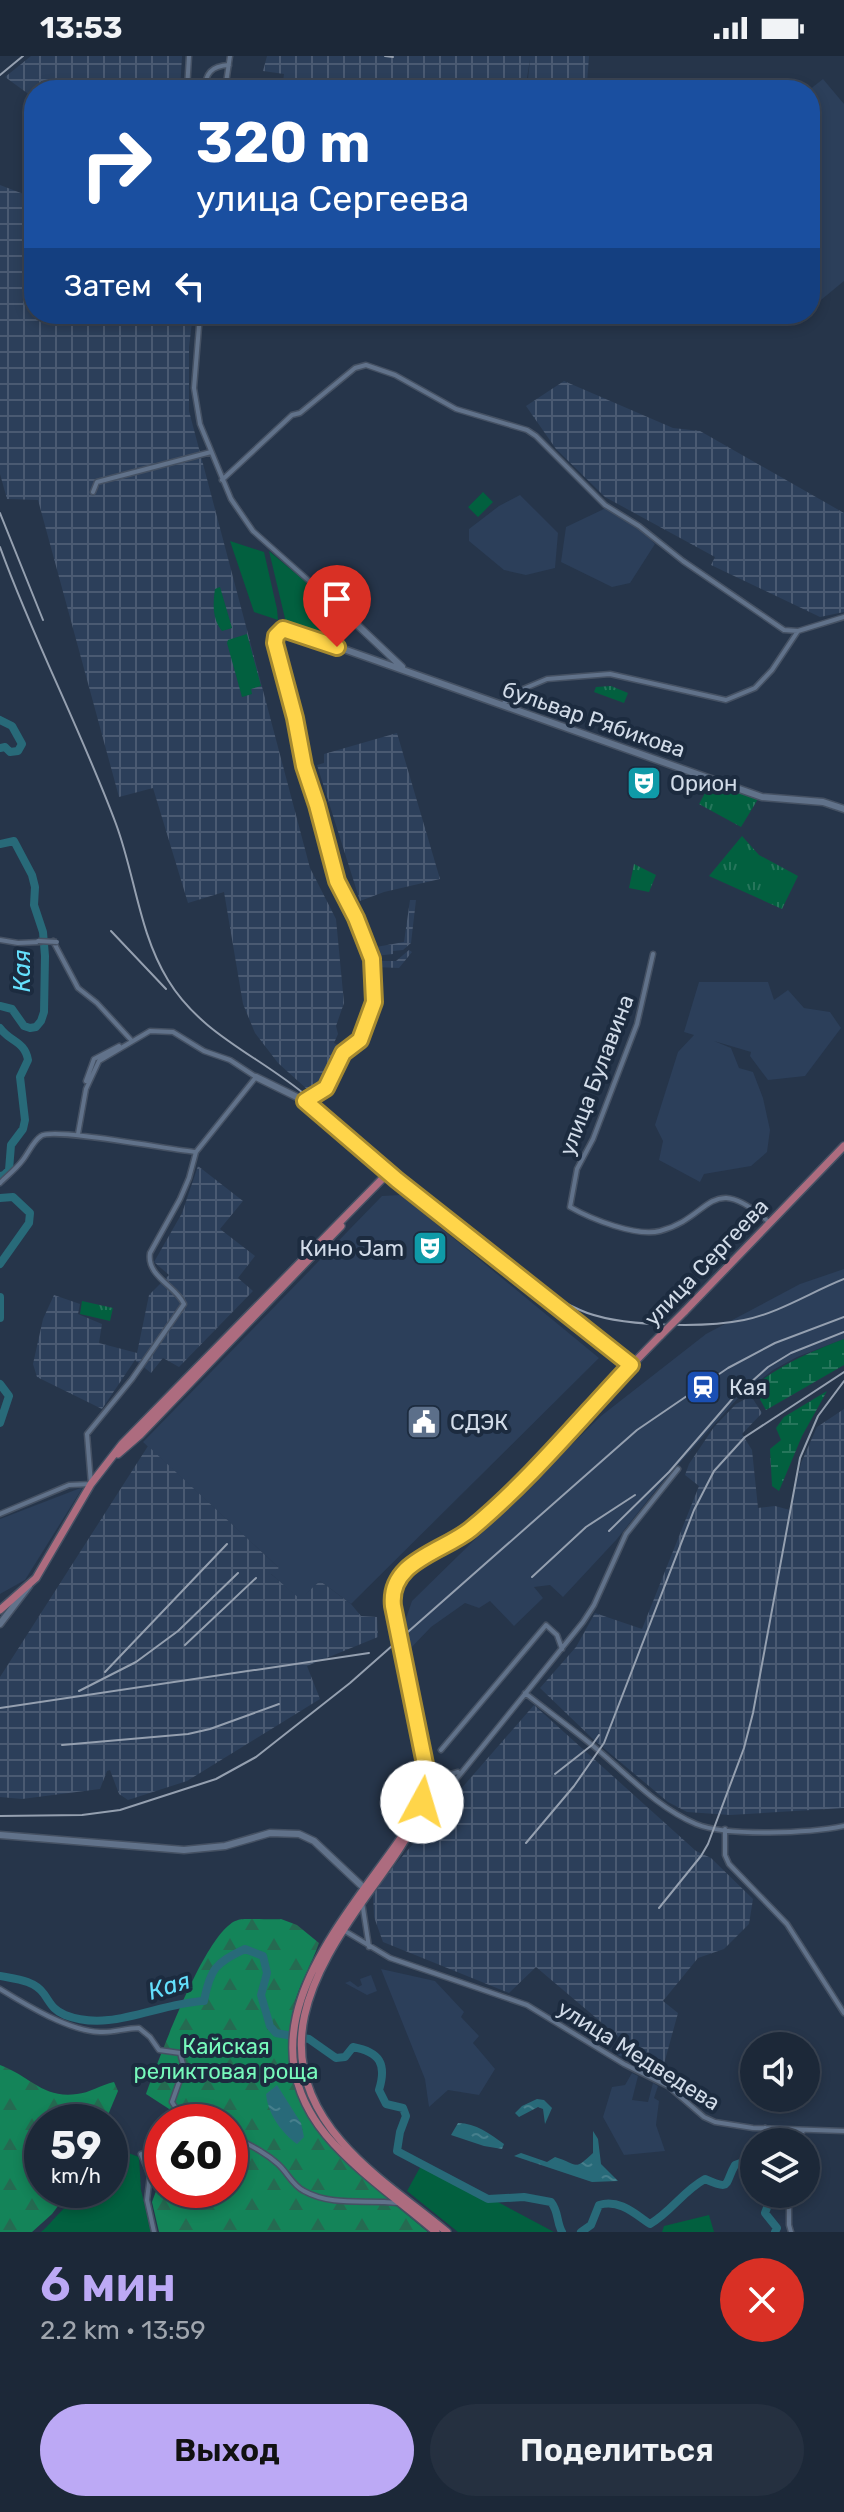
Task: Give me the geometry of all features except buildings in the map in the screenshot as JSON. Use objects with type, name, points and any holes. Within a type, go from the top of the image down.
[{"type":"main road","name":"улица Сергеева","points":[[415,1817],[425,1789],[427,1770],[392,1598],[393,1587],[400,1573],[453,1542],[513,1490],[844,1149]]},
{"type":"main road","points":[[0,1610],[31,1584],[91,1484],[130,1435],[233,1325],[388,1173],[631,1365]]},
{"type":"main road","points":[[114,1457],[130,1445],[325,1244],[352,1211]]},
{"type":"main road","points":[[341,1929],[404,1843],[415,1817]]},
{"type":"main road","points":[[415,1817],[309,1976],[296,2010],[299,2023],[297,2051],[299,2085],[325,2134],[347,2157],[436,2232]]},
{"type":"main road","points":[[297,2051],[307,2085],[329,2126],[351,2151],[447,2232]]},
{"type":"street","points":[[188,80],[189,56]]},
{"type":"street","points":[[227,80],[230,56]]},
{"type":"street","points":[[207,80],[214,67],[229,65]]},
{"type":"street","points":[[199,324],[194,388],[200,424],[235,506],[253,531],[404,670]]},
{"type":"street","points":[[222,480],[292,415],[300,413],[355,368],[366,365],[395,375],[456,409],[531,432],[605,505],[784,630],[798,631],[844,617]]},
{"type":"street","points":[[93,492],[97,482],[211,452]]},
{"type":"street","points":[[334,603],[335,646]]},
{"type":"street","name":"бульвар Рябикова","points":[[305,1101],[326,1088],[343,1053],[360,1040],[374,1002],[372,959],[337,881],[304,766],[275,643],[276,636],[283,629],[762,797],[823,802],[844,809]]},
{"type":"street","points":[[501,705],[516,692],[547,679],[610,674],[726,700],[755,688],[785,653],[798,631]]},
{"type":"street","points":[[0,940],[53,942],[82,992],[132,1041]]},
{"type":"street","name":"улица Булавина","points":[[653,954],[637,1024],[593,1139],[577,1169],[570,1207],[626,1228],[655,1232],[724,1198],[752,1207],[770,1223]]},
{"type":"street","points":[[78,1134],[85,1087],[94,1059],[150,1031],[173,1032],[204,1051],[230,1060],[256,1077],[305,1101],[388,1173]]},
{"type":"street","points":[[0,1514],[69,1485],[91,1484],[87,1434],[132,1379],[184,1304],[153,1270],[149,1260],[156,1239],[174,1211],[189,1178],[196,1152],[256,1077]]},
{"type":"street","points":[[0,1183],[21,1163],[39,1137],[47,1133],[78,1134],[196,1152]]},
{"type":"street","points":[[404,1843],[562,1649],[594,1605],[626,1534],[678,1469]]},
{"type":"street","points":[[0,1624],[31,1584]]},
{"type":"street","points":[[441,1750],[546,1625],[557,1635],[562,1649]]},
{"type":"street","points":[[525,1693],[597,1749],[665,1809],[700,1825],[725,1829],[809,1831],[844,1826]]},
{"type":"street","points":[[427,1770],[436,1778],[461,1771]]},
{"type":"street","points":[[415,1817],[429,1811]]},
{"type":"street","points":[[725,1829],[725,1855],[729,1864],[787,1924],[844,2013]]},
{"type":"street","points":[[0,1835],[184,1850],[225,1846],[270,1833],[299,1834],[314,1841],[367,1890]]},
{"type":"street","points":[[362,1902],[369,1947]]},
{"type":"street","name":"улица Медведева","points":[[341,1929],[390,1958],[527,2005],[624,2064],[668,2086],[704,2117],[729,2126],[765,2128]]},
{"type":"street","points":[[0,1989],[29,2008],[98,2033],[139,2028],[159,2050],[180,2053],[184,2068],[173,2104]]},
{"type":"street","name":"улица Медведева","points":[[820,2130],[844,2131]]},
{"type":"street","points":[[248,2143],[281,2166],[291,2181],[303,2191],[344,2202],[403,2204]]},
{"type":"street","points":[[141,2154],[150,2175],[147,2200],[154,2232]]},
{"type":"street","points":[[789,2208],[791,2232]]},
{"type":"shaded area","points":[[31,56],[182,56],[181,80],[24,80],[24,91],[5,77]]},
{"type":"shaded area","points":[[267,56],[589,56],[587,80],[528,80],[530,59],[527,80],[283,80],[284,74],[263,71]]},
{"type":"shaded area","points":[[823,79],[844,104],[844,281],[820,301],[820,81]]},
{"type":"shaded area","points":[[0,185],[24,194],[24,324],[192,324],[189,411],[310,868],[336,919],[344,1003],[334,1043],[342,1047],[328,1081],[322,1087],[318,1083],[308,1090],[278,1063],[255,1033],[243,1004],[224,892],[188,903],[153,788],[119,797],[38,500],[7,499],[0,474]]},
{"type":"shaded area","points":[[564,381],[673,428],[700,431],[844,513],[844,612],[820,617],[711,565],[715,557],[605,497],[556,449],[526,406]]},
{"type":"shaded area","points":[[520,495],[558,533],[555,568],[526,575],[504,570],[469,541],[469,529],[499,506]]},
{"type":"shaded area","points":[[606,508],[638,527],[655,544],[630,583],[612,587],[561,562],[566,527]]},
{"type":"shaded area","points":[[397,733],[440,879],[360,901],[317,765],[324,763],[324,754]]},
{"type":"shaded area","points":[[410,900],[416,900],[411,943],[403,950],[393,951],[393,954],[375,956],[376,947],[404,942]]},
{"type":"shaded area","points":[[409,950],[412,952],[399,968],[375,967],[375,961],[396,961]]},
{"type":"shaded area","points":[[699,982],[768,982],[774,1000],[788,990],[804,1008],[830,1012],[841,1028],[805,1076],[768,1080],[750,1056],[751,1052],[714,1041],[731,1048],[739,1068],[753,1072],[770,1130],[767,1152],[751,1166],[704,1174],[700,1182],[659,1160],[663,1141],[655,1125],[678,1052],[694,1035],[684,1032]]},
{"type":"shaded area","points":[[198,1166],[243,1201],[220,1229],[255,1256],[238,1278],[253,1291],[179,1367],[163,1358],[151,1373],[135,1360],[102,1409],[37,1377],[33,1364],[43,1319],[54,1295],[80,1304],[78,1314],[102,1324],[99,1343],[137,1353],[149,1295],[169,1275],[154,1262],[182,1213]]},
{"type":"shaded area","points":[[401,1195],[599,1358],[351,1604],[320,1581],[300,1600],[270,1573],[279,1568],[143,1442],[382,1196]]},
{"type":"shaded area","points":[[844,1269],[844,1339],[773,1370],[738,1398],[563,1597],[550,1585],[534,1587],[543,1598],[514,1626],[490,1601],[479,1608],[465,1603],[431,1627],[409,1650],[404,1624],[412,1601],[601,1416],[706,1334],[800,1284]]},
{"type":"shaded area","points":[[751,1396],[762,1413],[742,1434],[752,1450],[758,1508],[775,1506],[790,1510],[801,1463],[817,1427],[844,1409],[844,1808],[730,1815],[687,1812],[668,1802],[594,1740],[540,1688],[576,1647],[595,1613],[642,1629],[699,1486],[685,1475],[689,1464],[714,1427],[736,1404]]},
{"type":"shaded area","points":[[148,1446],[279,1568],[271,1574],[300,1599],[320,1581],[351,1604],[361,1616],[377,1617],[378,1637],[307,1666],[320,1699],[187,1781],[128,1800],[119,1794],[110,1770],[100,1789],[22,1799],[0,1797],[0,1677]]},
{"type":"shaded area","points":[[83,1487],[25,1580],[0,1594],[0,1519]]},
{"type":"shaded area","points":[[534,1705],[696,1851],[711,1858],[753,1899],[749,1924],[724,1949],[698,1958],[663,2001],[678,2013],[661,2075],[616,2054],[621,2039],[536,1967],[509,1993],[383,1942],[374,1917],[373,1890]]},
{"type":"shaded area","points":[[381,1969],[435,1981],[464,2012],[461,2017],[479,2036],[473,2043],[495,2069],[479,2095],[448,2090],[429,2107],[425,2079]]},
{"type":"shaded area","points":[[371,1975],[377,1991],[367,1995],[345,1983],[350,1981],[358,1987],[362,1985],[360,1979]]},
{"type":"shaded area","points":[[632,2073],[638,2076],[632,2100],[648,2102],[653,2083],[658,2086],[654,2098],[659,2101],[656,2125],[665,2151],[624,2155],[603,2117],[612,2087],[625,2085]]},
{"type":"green space","points":[[483,492],[493,502],[478,517],[468,507]]},
{"type":"green space","points":[[230,541],[264,552],[278,620],[254,612]]},
{"type":"green space","points":[[269,551],[331,603],[332,633],[326,641],[287,627]]},
{"type":"green space","points":[[220,587],[232,628],[222,631],[216,621],[214,605],[215,589]]},
{"type":"green space","points":[[247,634],[261,686],[251,689],[252,694],[242,697],[227,643]]},
{"type":"green space","points":[[611,686],[628,693],[624,703],[594,692],[596,687]]},
{"type":"green space","points":[[710,784],[758,799],[741,827],[699,804]]},
{"type":"green space","points":[[742,836],[759,855],[798,876],[782,909],[709,876]]},
{"type":"green space","points":[[634,864],[656,875],[649,892],[629,888]]},
{"type":"green space","points":[[82,1301],[113,1308],[110,1321],[80,1314]]},
{"type":"green space","points":[[844,1339],[844,1365],[766,1410],[753,1387],[796,1359]]},
{"type":"green space","points":[[827,1391],[802,1436],[779,1491],[772,1486],[770,1449],[781,1440],[776,1428],[784,1417]]},
{"type":"green space","points":[[432,1779],[440,1782],[451,1779],[425,1810]]},
{"type":"green space","name":"Кайская реликтовая роща","points":[[241,1919],[281,1919],[297,1925],[319,1943],[294,2006],[289,2044],[293,2078],[306,2109],[324,2137],[373,2186],[428,2232],[159,2232],[153,2208],[248,2208],[248,2104],[161,2104],[146,2094],[198,1970],[225,1928]]},
{"type":"green space","points":[[0,2065],[46,2090],[65,2095],[82,2093],[114,2082],[118,2091],[113,2104],[24,2104],[24,2208],[56,2208],[32,2232],[0,2232]]},
{"type":"green space","points":[[128,2153],[139,2157],[141,2190],[151,2232],[41,2232],[65,2208],[128,2208]]},
{"type":"green space","points":[[423,2162],[554,2232],[458,2232],[407,2191]]},
{"type":"green space","points":[[709,2215],[714,2232],[662,2232],[664,2226]]},
{"type":"water","points":[[277,2085],[301,2123],[304,2137],[297,2144],[281,2128],[269,2109],[266,2094]]},
{"type":"water","points":[[537,2099],[544,2100],[552,2108],[545,2124],[543,2109],[538,2107],[519,2117],[515,2113]]},
{"type":"water","points":[[458,2123],[488,2133],[504,2144],[502,2149],[451,2135]]},
{"type":"water","points":[[593,2131],[598,2139],[601,2164],[618,2181],[592,2182],[514,2156],[521,2153],[547,2162],[555,2157],[572,2164],[582,2163],[593,2153]]},
{"type":"waterway","name":"Кая","points":[[0,720],[12,726],[22,744],[18,751],[0,748]]},
{"type":"waterway","name":"Кая","points":[[0,844],[14,841],[32,875],[34,905],[43,932],[45,956],[44,1012],[36,1027],[24,1026],[12,1009],[0,1006]]},
{"type":"waterway","name":"Кая","points":[[0,1028],[24,1049],[28,1060],[20,1077],[25,1120],[23,1129],[11,1145],[9,1170],[0,1176]]},
{"type":"waterway","name":"Кая","points":[[0,1198],[13,1197],[30,1213],[29,1223],[0,1264]]},
{"type":"waterway","name":"Кая","points":[[0,1297],[0,1318]]},
{"type":"waterway","name":"Кая","points":[[0,1384],[9,1396],[0,1423]]},
{"type":"waterway","name":"Кая","points":[[0,1976],[35,1986],[55,2009],[65,2015],[100,2021],[204,2001],[212,1974],[227,1958],[245,1949],[263,1956],[267,1973],[261,1995],[270,2026],[276,2033],[309,2039],[336,2058],[345,2057],[353,2047],[370,2052],[379,2061],[382,2073],[379,2090],[386,2104],[403,2108],[406,2116],[397,2151],[488,2199],[524,2197],[551,2202],[562,2232]]},
{"type":"waterway","name":"Кая","points":[[581,2232],[591,2225],[599,2205],[606,2204],[626,2208],[650,2224],[705,2179],[726,2184],[735,2165],[740,2163]]},
{"type":"waterway","name":"Кая","points":[[767,2208],[765,2213],[777,2228],[775,2232]]},
{"type":"railway","points":[[0,75],[23,56]]},
{"type":"railway","points":[[385,56],[393,57]]},
{"type":"railway","points":[[0,513],[43,620]]},
{"type":"railway","points":[[0,547],[116,824],[158,962],[182,999],[215,1031],[291,1083],[526,1276],[580,1310],[638,1323],[727,1323],[770,1312],[844,1279]]},
{"type":"railway","points":[[111,931],[166,989]]},
{"type":"railway","points":[[0,1816],[82,1815],[120,1810],[216,1779],[256,1757],[350,1683],[637,1430],[728,1368],[775,1343],[844,1317]]},
{"type":"railway","points":[[609,1531],[669,1472],[733,1398],[768,1367],[791,1353],[844,1332]]},
{"type":"railway","points":[[526,1843],[574,1786],[604,1743],[694,1510],[714,1471],[745,1437],[844,1372]]},
{"type":"railway","points":[[659,1908],[708,1844],[744,1748],[800,1458],[818,1416],[844,1381]]},
{"type":"railway","points":[[532,1577],[586,1527],[635,1495]]},
{"type":"railway","points":[[105,1672],[227,1544]]},
{"type":"railway","points":[[79,1691],[136,1662],[178,1631],[238,1573]]},
{"type":"railway","points":[[185,1645],[256,1578]]},
{"type":"railway","points":[[0,1708],[369,1653]]},
{"type":"railway","points":[[62,1745],[188,1734],[279,1704]]},
{"type":"railway","points":[[555,1774],[592,1745],[599,1735]]},
{"type":"place","name":"Орион","points":[[644,783]]},
{"type":"place","name":"Кино Jam","points":[[430,1248]]},
{"type":"place","name":"Кая","points":[[703,1387]]},
{"type":"place","name":"СДЭК","points":[[424,1422]]},
{"type":"route","points":[[337,647],[283,629],[276,636],[275,643],[304,766],[337,881],[372,959],[374,1002],[360,1040],[343,1053],[326,1088],[305,1101],[397,1180],[631,1365],[513,1490],[471,1529],[400,1573],[393,1587],[393,1606],[427,1774],[422,1802]]}]
